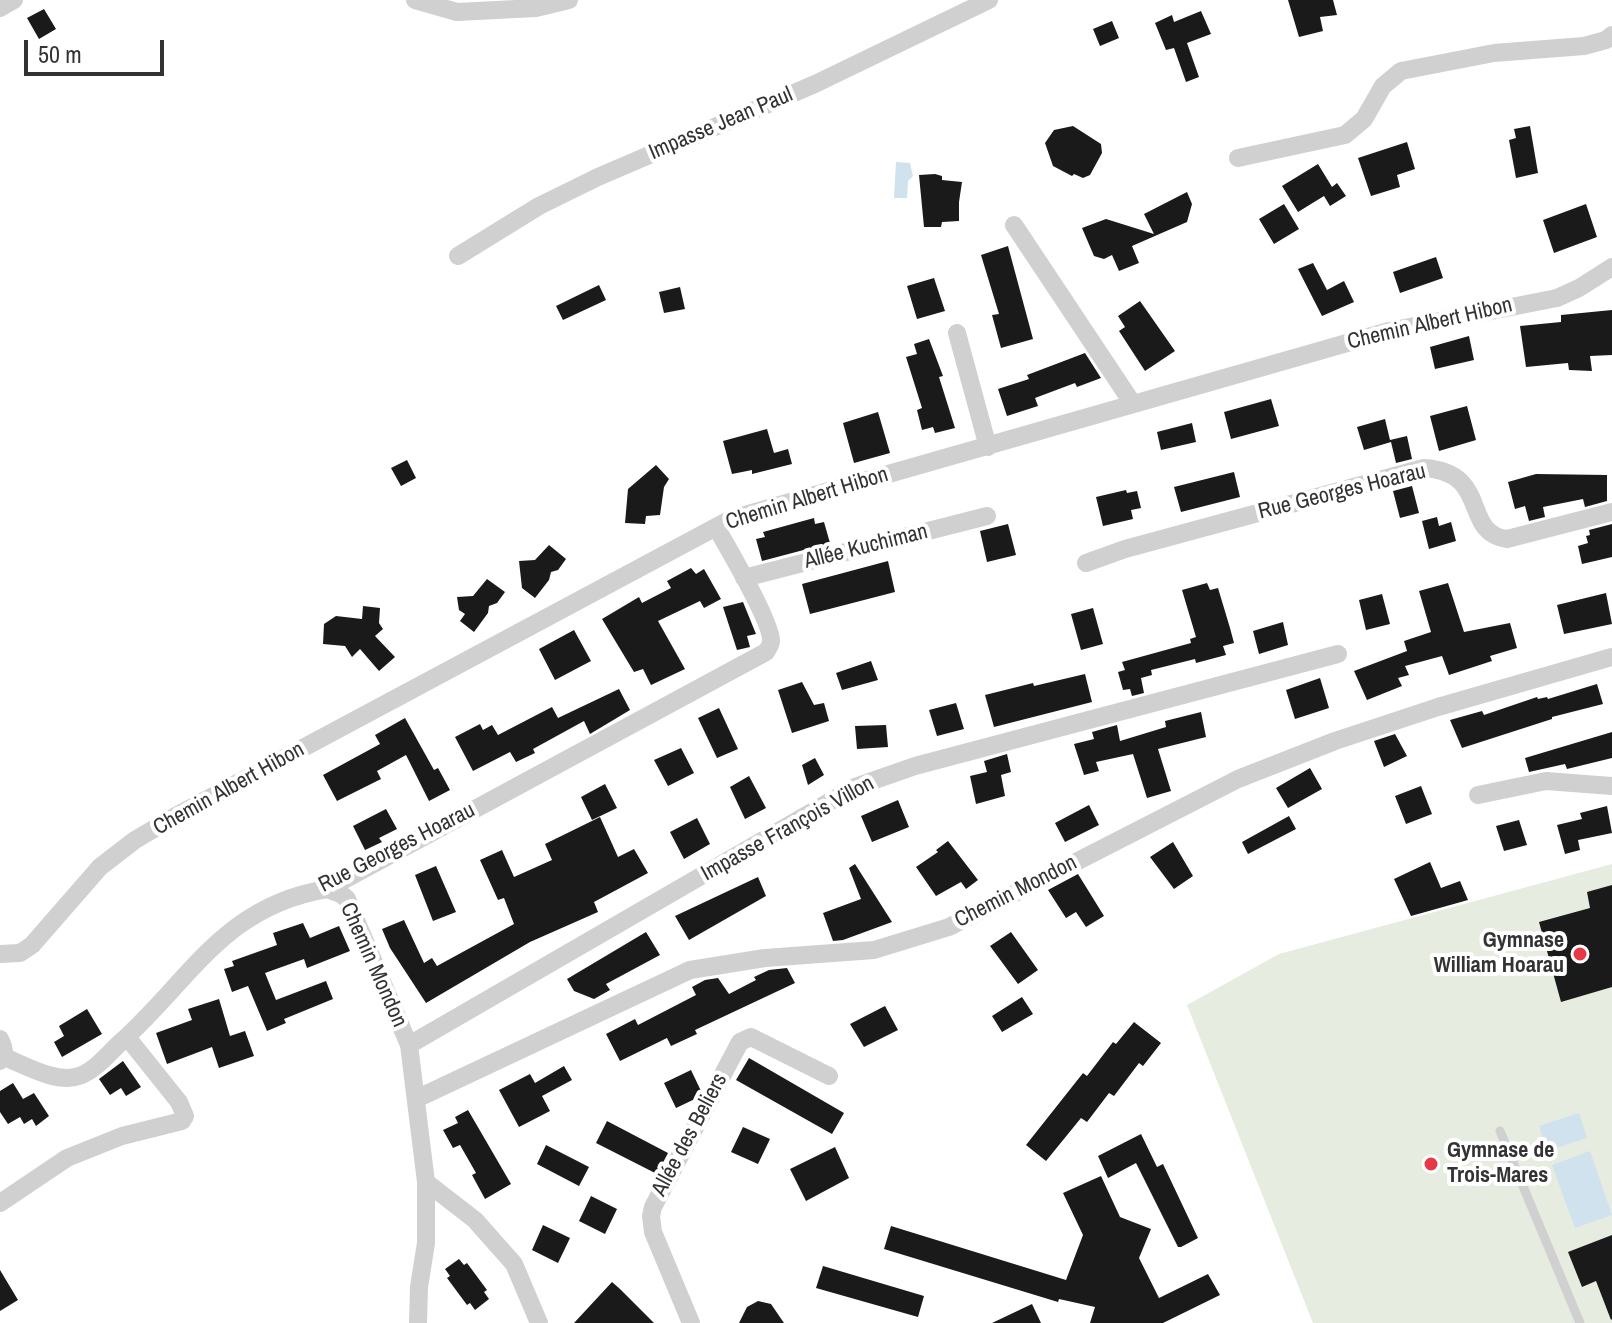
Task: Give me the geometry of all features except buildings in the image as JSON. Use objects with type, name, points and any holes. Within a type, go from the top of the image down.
[{"type":"street","points":[[0,8],[14,0]]},
{"type":"street","points":[[415,0],[457,12],[536,8],[569,0]]},
{"type":"street","name":"Impasse Jean Paul","points":[[458,256],[539,206],[598,177],[815,84],[989,0]]},
{"type":"street","points":[[1238,158],[1345,135],[1364,119],[1383,86],[1401,71],[1494,53],[1584,46],[1606,40],[1612,35]]},
{"type":"street","points":[[1014,225],[1133,404]]},
{"type":"street","name":"Chemin Albert Hibon","points":[[0,954],[20,953],[32,945],[100,867],[135,840],[174,817],[716,527],[748,513],[1389,331],[1557,298],[1612,267]]},
{"type":"street","points":[[957,333],[988,447]]},
{"type":"street","name":"Rue Georges Hoarau","points":[[1086,563],[1125,549],[1424,468],[1442,469],[1457,476],[1467,487],[1487,532],[1495,538],[1507,539],[1612,512]]},
{"type":"street","name":"Allée Kuchiman","points":[[744,578],[987,516]]},
{"type":"street","points":[[716,527],[744,578]]},
{"type":"street","name":"Rue Georges Hoarau","points":[[1,1053],[57,1077],[79,1076],[89,1071],[127,1037],[210,949],[239,924],[278,903],[327,889],[766,652],[771,643],[770,633],[744,578]]},
{"type":"street","name":"Impasse François Villon","points":[[409,1045],[855,787],[915,766],[1338,654]]},
{"type":"street","name":"Chemin Mondon","points":[[416,1099],[690,970],[765,958],[874,950],[912,940],[949,927],[1238,779],[1335,741],[1438,707],[1612,657]]},
{"type":"street","points":[[1478,795],[1546,781],[1612,786]]},
{"type":"street","name":"Chemin Mondon","points":[[327,889],[347,899],[409,1045],[426,1182],[426,1243],[419,1287],[418,1323]]},
{"type":"street","points":[[0,1203],[67,1158],[122,1136],[182,1121],[184,1109],[127,1037]]},
{"type":"street","name":"Allée des Beliers","points":[[691,1323],[653,1232],[651,1216],[740,1042],[751,1037],[829,1076]]},
{"type":"street","points":[[426,1182],[475,1220],[514,1264],[539,1323]]},
{"type":"lane","points":[[1500,1131],[1580,1323]]},
{"type":"shaded area","name":"Gymnase de Trois-Mares","points":[[1612,864],[1612,1323],[1313,1323],[1187,1005],[1279,954]]},
{"type":"water","points":[[896,162],[910,163],[913,176],[908,181],[907,198],[894,198]]},
{"type":"water","points":[[1579,1113],[1587,1138],[1547,1151],[1539,1126]]},
{"type":"water","points":[[1590,1151],[1612,1215],[1575,1228],[1552,1165]]},
{"type":"place","name":"Gymnase William Hoarau","points":[[1580,954]]},
{"type":"place","name":"Gymnase de Trois-Mares","points":[[1431,1164]]}]
